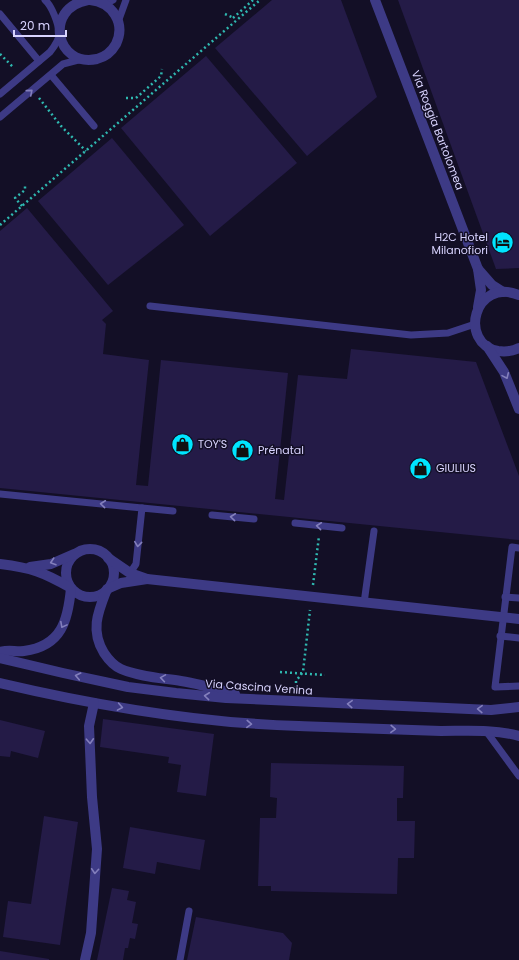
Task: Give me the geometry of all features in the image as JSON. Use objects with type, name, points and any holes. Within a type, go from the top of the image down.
[{"type":"street","points":[[89,0],[109,2],[118,22],[120,31],[114,47],[100,58],[83,59],[67,50],[59,33],[60,23],[64,14],[71,6],[79,2],[89,0]]},
{"type":"street","name":"Via Roggia Bartolomea","points":[[375,0],[478,270],[481,290],[475,324]]},
{"type":"street","name":"Via Roggia Bartolomea","points":[[478,270],[492,285],[503,292],[519,295]]},
{"type":"street","points":[[478,307],[485,299],[493,294],[503,292]]},
{"type":"street","points":[[475,324],[479,336],[504,372],[519,409]]},
{"type":"street","points":[[487,346],[506,352],[519,348]]},
{"type":"street","points":[[0,564],[28,568],[47,574],[77,593],[93,597],[101,594],[107,589],[112,582],[114,574],[113,565],[108,558],[102,552],[93,549],[84,550],[51,564],[28,568]]},
{"type":"street","points":[[0,652],[8,649],[24,651],[41,646],[51,641],[63,627],[69,612],[71,588],[68,581],[67,566],[76,554]]},
{"type":"street","points":[[108,558],[130,573],[147,579],[519,620]]},
{"type":"street","points":[[147,579],[120,583],[107,589],[99,611],[96,626],[98,642],[108,659],[120,669],[134,673],[196,683],[256,699]]},
{"type":"street","name":"Via Cascina Venina","points":[[0,658],[128,687],[256,699],[491,710],[519,707]]},
{"type":"street","points":[[0,683],[94,703],[152,713],[235,723],[486,731],[519,736]]},
{"type":"street","points":[[85,960],[91,933],[97,850],[92,797],[89,726],[94,703]]},
{"type":"lane","points":[[0,94],[50,52],[59,33],[49,4],[45,0]]},
{"type":"lane","points":[[118,22],[126,0]]},
{"type":"lane","points":[[0,14],[39,61]]},
{"type":"lane","points":[[0,117],[63,64],[73,60],[83,59]]},
{"type":"lane","points":[[51,75],[94,126]]},
{"type":"lane","points":[[150,306],[411,335],[448,333],[475,324]]},
{"type":"lane","points":[[0,494],[173,511]]},
{"type":"lane","points":[[130,573],[136,564],[142,508]]},
{"type":"lane","points":[[212,515],[254,519]]},
{"type":"lane","points":[[295,523],[342,528]]},
{"type":"lane","points":[[364,602],[374,531]]},
{"type":"lane","points":[[516,548],[505,597],[495,687],[519,686]]},
{"type":"lane","points":[[505,597],[519,598]]},
{"type":"lane","points":[[500,636],[519,638]]},
{"type":"lane","points":[[486,731],[519,776]]},
{"type":"lane","points":[[180,960],[189,912]]},
{"type":"path","points":[[246,0],[252,7]]},
{"type":"path","points":[[233,18],[253,0]]},
{"type":"path","points":[[0,225],[260,0]]},
{"type":"path","points":[[225,14],[236,21]]},
{"type":"path","points":[[0,54],[21,76]]},
{"type":"path","points":[[126,98],[136,98],[161,76],[162,69]]},
{"type":"path","points":[[149,86],[154,92]]},
{"type":"path","points":[[33,89],[61,126],[86,151]]},
{"type":"path","points":[[22,206],[15,198],[25,190],[25,184]]},
{"type":"path","points":[[296,701],[296,681],[303,672],[320,526]]},
{"type":"path","points":[[280,672],[303,672],[325,675]]},
{"type":"building","points":[[272,0],[341,0],[377,97],[307,156],[215,48]]},
{"type":"building","points":[[398,0],[519,0],[519,268],[496,269]]},
{"type":"building","points":[[206,56],[297,163],[210,236],[121,128]]},
{"type":"building","points":[[112,138],[184,225],[108,285],[38,201]]},
{"type":"building","points":[[27,208],[113,311],[102,320],[106,324],[103,354],[149,360],[136,485],[148,486],[161,360],[288,373],[275,499],[284,500],[298,375],[347,379],[351,349],[476,362],[519,476],[519,540],[0,488],[0,231]]},
{"type":"building","points":[[103,719],[214,734],[206,796],[177,792],[181,765],[168,763],[169,757],[100,747]]},
{"type":"building","points":[[0,720],[45,731],[38,758],[11,751],[10,757],[0,756]]},
{"type":"building","points":[[271,763],[404,766],[403,798],[397,798],[397,821],[415,821],[414,858],[398,858],[397,894],[271,891],[271,886],[258,886],[260,818],[276,818],[277,798],[270,797]]},
{"type":"building","points":[[44,816],[78,822],[60,945],[3,937],[8,901],[31,904]]},
{"type":"building","points":[[130,827],[205,840],[200,870],[157,862],[155,874],[123,868]]},
{"type":"building","points":[[112,888],[129,891],[127,900],[136,902],[132,923],[138,924],[135,939],[130,938],[128,948],[125,948],[123,960],[97,960]]},
{"type":"building","points":[[196,917],[283,933],[292,943],[289,960],[187,960]]},
{"type":"building","points":[[0,951],[49,959],[49,960],[0,960]]},
{"type":"place","name":"H2C Hotel Milanofiori","points":[[503,243]]},
{"type":"place","name":"TOY'S","points":[[182,444]]},
{"type":"place","name":"Prénatal","points":[[243,450]]},
{"type":"place","name":"GIULIUS","points":[[421,468]]}]
